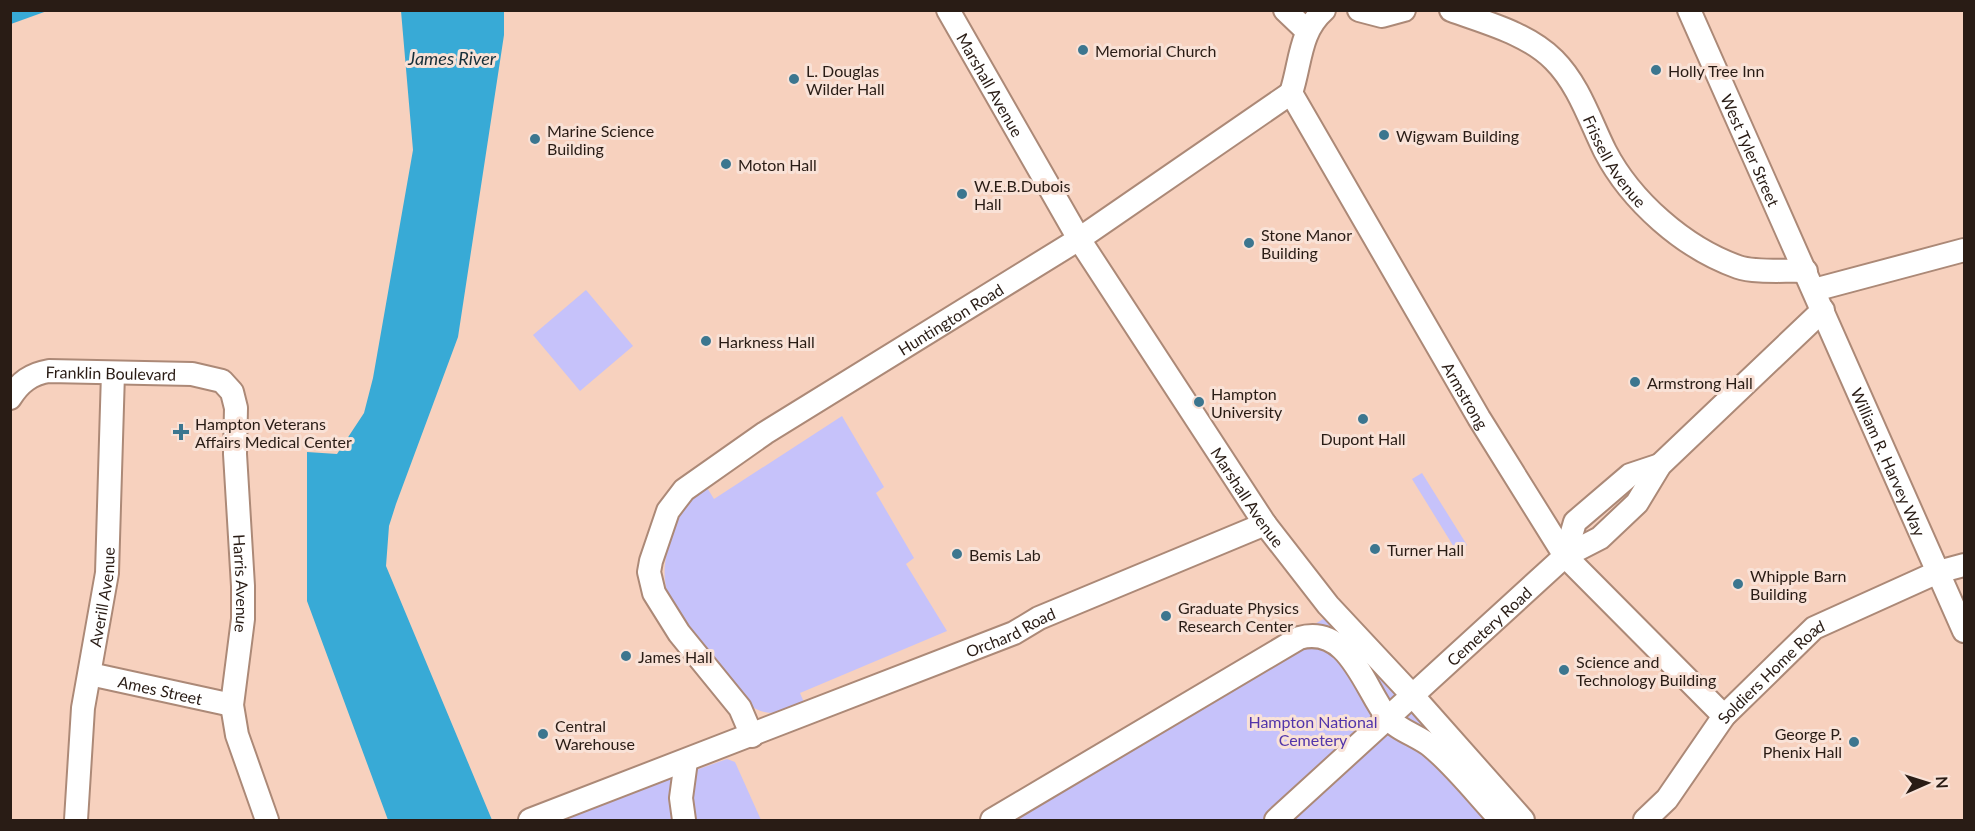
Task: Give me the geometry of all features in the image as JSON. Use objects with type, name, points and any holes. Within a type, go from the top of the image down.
[{"type":"street","name":"Marshall Avenue","points":[[948,10],[1079,239],[1265,524],[1328,605],[1413,696],[1523,820]]},
{"type":"street","points":[[1285,10],[1307,31]]},
{"type":"street","points":[[1291,93],[1301,58],[1301,44],[1312,20],[1324,10]]},
{"type":"street","points":[[1359,10],[1382,16],[1404,10]]},
{"type":"street","name":"Frissell Avenue","points":[[1451,10],[1510,32],[1555,61],[1576,90],[1617,170],[1630,188],[1665,224],[1706,251],[1740,268],[1815,290]]},
{"type":"street","name":"West Tyler Street","points":[[1689,10],[1815,290]]},
{"type":"street","points":[[1705,47],[1709,10]]},
{"type":"street","name":"Huntington Road","points":[[752,736],[740,708],[679,633],[654,593],[649,572],[668,511],[684,490],[765,433],[1079,239],[1291,93]]},
{"type":"street","name":"Armstrong","points":[[1291,93],[1479,418],[1565,556],[1724,716]]},
{"type":"street","points":[[1565,556],[1575,522],[1630,476],[1660,465],[1815,290],[1965,250]]},
{"type":"street","name":"William R. Harvey Way","points":[[1815,290],[1965,631]]},
{"type":"street","name":"Franklin Boulevard","points":[[10,398],[23,381],[39,372],[192,374],[222,381]]},
{"type":"street","name":"Averill Avenue","points":[[76,820],[82,722],[107,573],[113,373]]},
{"type":"street","name":"Harris Avenue","points":[[222,381],[232,392],[236,408],[235,454],[243,586],[243,619],[232,705],[237,735],[267,820]]},
{"type":"street","name":"Orchard Road","points":[[530,820],[752,736],[877,684],[1014,633],[1039,618],[1265,524]]},
{"type":"street","name":"Cemetery Road","points":[[1276,820],[1565,556]]},
{"type":"street","name":"Soldiers Home Road","points":[[1644,820],[1667,799],[1724,716],[1814,628],[1938,572],[1965,565]]},
{"type":"street","points":[[993,820],[1213,688],[1299,638],[1310,635],[1326,637],[1351,658],[1387,718],[1432,747],[1501,820]]},
{"type":"street","name":"Ames Street","points":[[90,674],[232,705]]},
{"type":"street","points":[[684,820],[681,798],[686,761]]},
{"type":"green space","points":[[586,290],[633,346],[580,391],[533,335]]},
{"type":"green space","points":[[842,416],[884,487],[876,493],[914,558],[906,564],[947,631],[800,693],[806,707],[781,712],[762,711],[750,705],[739,694],[681,621],[673,607],[667,592],[665,577],[671,538],[683,509],[706,486],[714,499]]},
{"type":"green space","points":[[1422,473],[1467,545],[1457,552],[1412,479]]},
{"type":"green space","name":"Hampton National Cemetery","points":[[1330,615],[1517,820],[983,820]]},
{"type":"green space","points":[[727,759],[735,762],[761,820],[689,820],[693,771]]},
{"type":"green space","points":[[678,776],[677,820],[556,820],[560,817]]},
{"type":"water","points":[[11,10],[47,10],[47,11],[11,24]]},
{"type":"water","name":"James River","points":[[401,11],[504,11],[504,35],[458,337],[389,526],[386,566],[492,820],[388,820],[307,601],[307,452],[337,454],[364,413],[373,378],[413,150]]},
{"type":"place","name":"Memorial Church","points":[[1083,50]]},
{"type":"place","name":"Holly Tree Inn","points":[[1656,70]]},
{"type":"place","name":"L. Douglas Wilder Hall","points":[[794,79]]},
{"type":"place","name":"Wigwam Building","points":[[1384,135]]},
{"type":"place","name":"Marine Science Building","points":[[535,139]]},
{"type":"place","name":"Moton Hall","points":[[726,164]]},
{"type":"place","name":"W.E.B.Dubois Hall","points":[[962,194]]},
{"type":"place","name":"Stone Manor Building","points":[[1249,243]]},
{"type":"place","name":"Harkness Hall","points":[[706,341]]},
{"type":"place","name":"Armstrong Hall","points":[[1635,382]]},
{"type":"place","name":"Hampton University","points":[[1199,402]]},
{"type":"place","name":"Dupont Hall","points":[[1363,419]]},
{"type":"place","name":"Hampton Veterans Affairs Medical Center","points":[[181,432]]},
{"type":"place","name":"Turner Hall","points":[[1375,549]]},
{"type":"place","name":"Bemis Lab","points":[[957,554]]},
{"type":"place","name":"Whipple Barn Building","points":[[1738,584]]},
{"type":"place","name":"Graduate Physics Research Center","points":[[1166,616]]},
{"type":"place","name":"James Hall","points":[[626,656]]},
{"type":"place","name":"Science and Technology Building","points":[[1564,670]]},
{"type":"place","name":"Central Warehouse","points":[[543,734]]},
{"type":"place","name":"George P. Phenix Hall","points":[[1854,742]]}]
